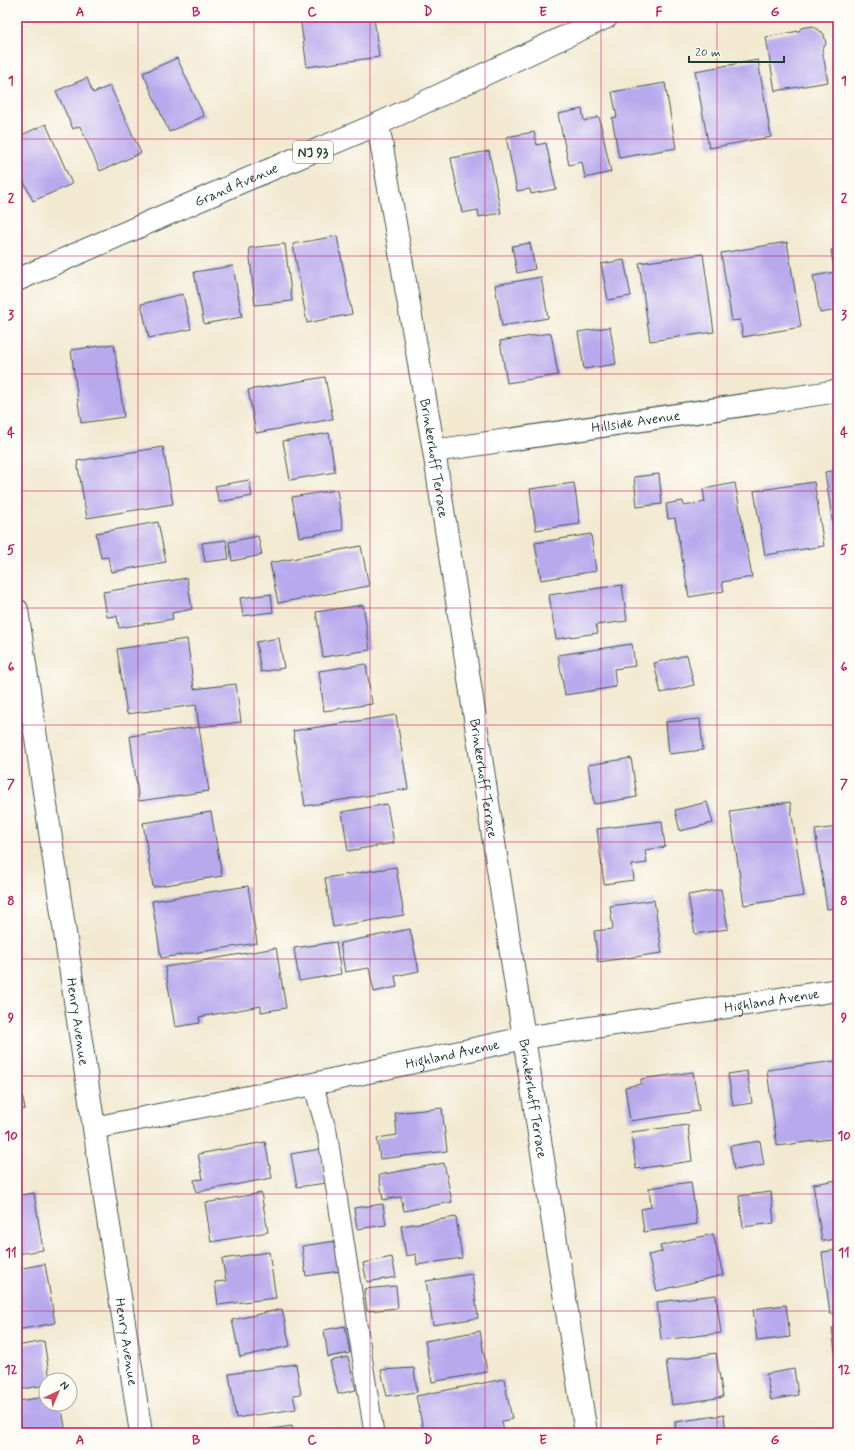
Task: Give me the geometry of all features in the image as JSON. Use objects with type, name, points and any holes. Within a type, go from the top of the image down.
[{"type":"street","name":"Grand Avenue","points":[[17,280],[378,124],[607,17]]},
{"type":"street","name":"Brinkerhoff Terrace","points":[[378,124],[434,451],[586,1433]]},
{"type":"street","name":"Hillside Avenue","points":[[434,451],[838,391]]},
{"type":"street","name":"Henry Avenue","points":[[17,610],[141,1433]]},
{"type":"street","name":"Highland Avenue","points":[[94,1128],[313,1084],[524,1038],[838,990]]},
{"type":"lane","points":[[313,1084],[327,1132],[374,1433]]},
{"type":"building","points":[[300,17],[374,17],[379,57],[307,67]]},
{"type":"building","points":[[813,26],[824,34],[826,44],[822,49],[828,82],[775,91],[766,37],[799,31],[801,28]]},
{"type":"building","points":[[177,58],[204,116],[169,132],[143,73]]},
{"type":"building","points":[[758,60],[771,137],[709,148],[695,71]]},
{"type":"building","points":[[87,78],[93,93],[110,86],[141,153],[100,171],[80,126],[73,129],[56,91]]},
{"type":"building","points":[[665,83],[676,148],[619,158],[612,118],[617,117],[612,92]]},
{"type":"building","points":[[582,109],[584,121],[599,117],[611,172],[585,178],[582,162],[569,165],[558,114]]},
{"type":"building","points":[[46,124],[72,184],[33,201],[17,167],[17,137]]},
{"type":"building","points":[[534,132],[537,145],[546,143],[556,189],[531,194],[530,189],[517,191],[506,137]]},
{"type":"building","points":[[489,151],[501,213],[479,217],[478,210],[462,213],[451,158]]},
{"type":"building","points":[[337,236],[352,314],[307,323],[293,244]]},
{"type":"building","points":[[787,242],[801,327],[743,337],[740,320],[732,321],[721,253]]},
{"type":"building","points":[[530,243],[535,269],[517,273],[512,246]]},
{"type":"building","points":[[285,244],[292,301],[255,305],[249,248]]},
{"type":"building","points":[[838,248],[838,310],[820,313],[813,276],[835,272],[831,250]]},
{"type":"building","points":[[703,254],[714,332],[650,341],[639,263]]},
{"type":"building","points":[[624,260],[631,296],[608,300],[601,264]]},
{"type":"building","points":[[233,266],[242,317],[204,324],[194,272]]},
{"type":"building","points":[[541,277],[548,318],[502,326],[495,285]]},
{"type":"building","points":[[183,294],[191,329],[149,338],[141,304]]},
{"type":"building","points":[[610,327],[616,364],[584,369],[578,332]]},
{"type":"building","points":[[551,333],[558,375],[507,383],[500,341]]},
{"type":"building","points":[[114,344],[124,417],[81,423],[71,350]]},
{"type":"building","points":[[325,377],[333,419],[256,433],[248,390]]},
{"type":"building","points":[[329,433],[335,472],[290,480],[283,441]]},
{"type":"building","points":[[163,447],[173,504],[87,518],[77,461]]},
{"type":"building","points":[[838,470],[838,551],[837,551],[825,472]]},
{"type":"building","points":[[659,474],[662,504],[637,507],[634,477]]},
{"type":"building","points":[[249,480],[252,496],[219,502],[215,486]]},
{"type":"building","points":[[814,482],[824,546],[765,555],[754,491]]},
{"type":"building","points":[[574,483],[580,524],[536,530],[530,489]]},
{"type":"building","points":[[735,483],[752,577],[722,582],[724,591],[689,597],[675,518],[668,519],[666,504],[683,501],[684,506],[705,502],[703,489]]},
{"type":"building","points":[[337,490],[343,530],[299,537],[292,497]]},
{"type":"building","points":[[158,522],[166,562],[111,572],[108,557],[101,558],[96,533]]},
{"type":"building","points":[[591,534],[596,571],[541,580],[535,543]]},
{"type":"building","points":[[258,536],[262,555],[232,561],[229,542]]},
{"type":"building","points":[[226,540],[229,559],[205,562],[202,543]]},
{"type":"building","points":[[361,546],[369,586],[278,603],[270,563]]},
{"type":"building","points":[[187,578],[192,609],[172,613],[173,619],[119,628],[117,616],[107,617],[103,592]]},
{"type":"building","points":[[622,585],[627,621],[596,625],[598,633],[556,639],[549,595]]},
{"type":"building","points":[[271,594],[273,612],[243,616],[240,598]]},
{"type":"building","points":[[363,605],[370,650],[323,657],[316,612]]},
{"type":"building","points":[[279,638],[284,668],[261,672],[256,642]]},
{"type":"building","points":[[187,639],[194,689],[236,684],[241,722],[199,727],[196,705],[127,714],[117,649]]},
{"type":"building","points":[[632,644],[635,666],[614,669],[616,687],[565,695],[558,655]]},
{"type":"building","points":[[687,655],[694,685],[661,693],[654,663]]},
{"type":"building","points":[[366,664],[372,704],[324,711],[319,671]]},
{"type":"building","points":[[396,715],[408,789],[305,806],[293,731]]},
{"type":"building","points":[[700,719],[703,750],[669,754],[666,722]]},
{"type":"building","points":[[199,727],[209,791],[139,801],[130,736]]},
{"type":"building","points":[[631,758],[637,797],[594,804],[588,765]]},
{"type":"building","points":[[707,802],[713,823],[680,831],[675,810]]},
{"type":"building","points":[[790,802],[804,896],[744,905],[730,811]]},
{"type":"building","points":[[387,804],[394,843],[348,851],[342,812]]},
{"type":"building","points":[[211,812],[222,876],[153,887],[143,823]]},
{"type":"building","points":[[662,821],[665,847],[645,850],[647,863],[632,865],[634,880],[604,884],[597,829]]},
{"type":"building","points":[[838,827],[838,908],[827,909],[815,830]]},
{"type":"building","points":[[396,867],[404,915],[333,927],[325,878]]},
{"type":"building","points":[[248,886],[257,943],[161,958],[152,901]]},
{"type":"building","points":[[721,889],[728,929],[695,934],[688,895]]},
{"type":"building","points":[[654,900],[662,953],[598,962],[594,931],[613,929],[610,906]]},
{"type":"building","points":[[410,929],[419,971],[395,976],[397,987],[374,992],[369,968],[345,972],[340,943]]},
{"type":"building","points":[[336,942],[341,974],[299,981],[294,948]]},
{"type":"building","points":[[276,948],[286,1008],[261,1012],[261,1006],[199,1017],[200,1023],[175,1027],[165,967]]},
{"type":"building","points":[[835,1061],[838,1082],[838,1138],[777,1146],[767,1070]]},
{"type":"building","points":[[17,1068],[25,1109],[17,1110]]},
{"type":"building","points":[[747,1071],[752,1103],[733,1106],[728,1074]]},
{"type":"building","points":[[693,1072],[699,1111],[630,1121],[625,1087],[641,1084],[641,1079]]},
{"type":"building","points":[[442,1108],[447,1151],[380,1159],[377,1138],[397,1135],[395,1113]]},
{"type":"building","points":[[688,1125],[692,1161],[636,1169],[631,1132]]},
{"type":"building","points":[[760,1141],[764,1165],[734,1170],[730,1146]]},
{"type":"building","points":[[265,1142],[272,1178],[196,1192],[194,1180],[203,1179],[198,1154]]},
{"type":"building","points":[[320,1149],[326,1183],[297,1187],[291,1154]]},
{"type":"building","points":[[17,1151],[20,1165],[17,1166]]},
{"type":"building","points":[[444,1163],[452,1202],[404,1211],[401,1197],[383,1200],[379,1175]]},
{"type":"building","points":[[838,1180],[838,1239],[822,1241],[813,1184]]},
{"type":"building","points":[[691,1182],[697,1224],[644,1232],[641,1209],[651,1207],[649,1188]]},
{"type":"building","points":[[771,1192],[774,1223],[743,1227],[739,1196]]},
{"type":"building","points":[[34,1193],[43,1250],[17,1254],[17,1196]]},
{"type":"building","points":[[261,1193],[268,1232],[211,1242],[205,1203]]},
{"type":"building","points":[[383,1204],[386,1225],[357,1229],[354,1208]]},
{"type":"building","points":[[456,1217],[462,1258],[417,1265],[416,1254],[406,1256],[401,1226]]},
{"type":"building","points":[[713,1234],[723,1275],[657,1291],[648,1255],[662,1252],[660,1246]]},
{"type":"building","points":[[336,1241],[340,1271],[306,1276],[302,1246]]},
{"type":"building","points":[[838,1250],[838,1313],[830,1314],[822,1252]]},
{"type":"building","points":[[269,1252],[276,1298],[218,1305],[215,1282],[226,1281],[222,1259]]},
{"type":"building","points":[[392,1257],[396,1277],[367,1282],[363,1263]]},
{"type":"building","points":[[45,1264],[55,1323],[17,1330],[17,1269]]},
{"type":"building","points":[[472,1274],[478,1318],[433,1325],[426,1281]]},
{"type":"building","points":[[396,1286],[398,1308],[367,1311],[364,1289]]},
{"type":"building","points":[[716,1295],[721,1333],[661,1340],[657,1302]]},
{"type":"building","points":[[786,1305],[790,1337],[757,1341],[753,1309]]},
{"type":"building","points":[[282,1309],[290,1346],[240,1357],[232,1320]]},
{"type":"building","points":[[345,1326],[350,1353],[328,1357],[324,1330]]},
{"type":"building","points":[[838,1327],[838,1367],[837,1367],[832,1328]]},
{"type":"building","points":[[480,1331],[487,1372],[432,1382],[425,1341]]},
{"type":"building","points":[[44,1341],[49,1372],[38,1372],[38,1386],[17,1390],[17,1346]]},
{"type":"building","points":[[716,1353],[723,1397],[672,1405],[666,1361]]},
{"type":"building","points":[[348,1357],[356,1390],[338,1394],[330,1361]]},
{"type":"building","points":[[296,1364],[301,1394],[293,1395],[296,1409],[236,1418],[229,1374]]},
{"type":"building","points":[[414,1368],[417,1392],[387,1396],[381,1370]]},
{"type":"building","points":[[794,1369],[798,1395],[771,1400],[766,1374]]},
{"type":"building","points":[[504,1379],[512,1419],[502,1421],[504,1433],[424,1433],[416,1396]]},
{"type":"building","points":[[38,1398],[38,1412],[62,1412],[66,1433],[21,1433],[17,1401]]},
{"type":"building","points":[[724,1415],[726,1433],[676,1433],[675,1422]]},
{"type":"building","points":[[292,1426],[293,1433],[251,1433],[251,1432]]}]
